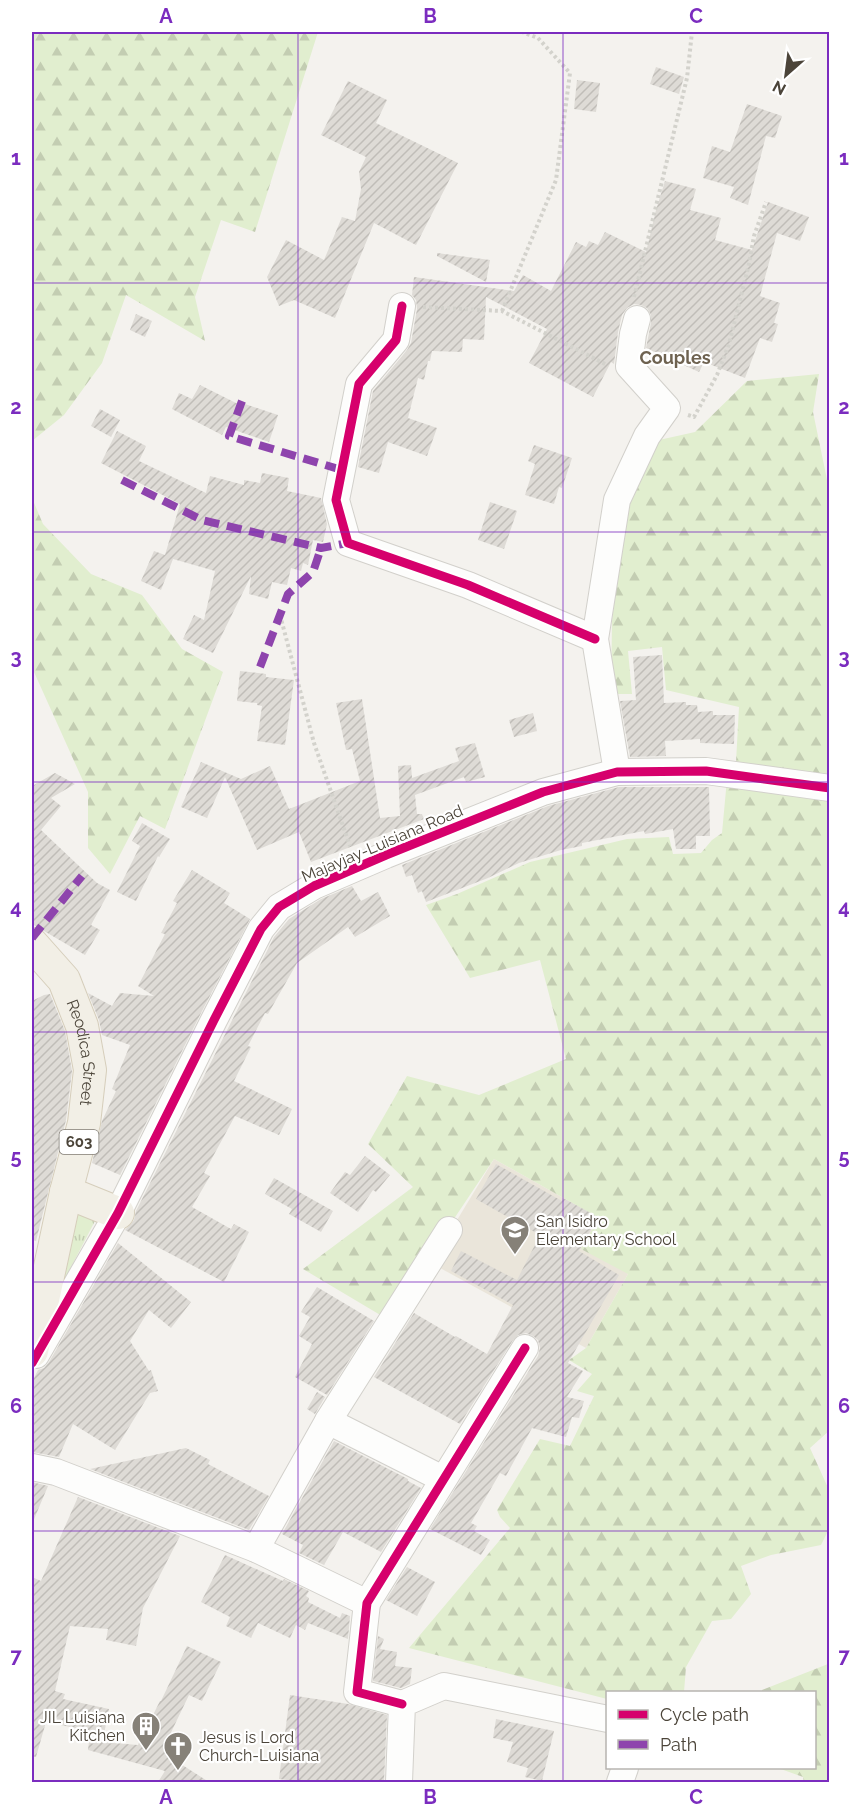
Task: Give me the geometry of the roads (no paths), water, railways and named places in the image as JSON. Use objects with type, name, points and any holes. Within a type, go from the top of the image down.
[{"type":"main road","name":"Reodica Street","points":[[32,945],[64,980],[82,1026],[90,1070],[84,1123],[66,1192],[32,1351]]},
{"type":"main road","points":[[66,1192],[118,1213]]},
{"type":"street","points":[[402,306],[396,340],[359,384],[336,500],[348,543],[468,585],[595,639]]},
{"type":"street","points":[[616,772],[595,639],[617,500],[647,436],[667,408],[629,366],[633,334],[638,319]]},
{"type":"street","name":"Majayjay-Luisiana Road","points":[[32,1363],[118,1213],[261,929],[279,907],[314,886],[357,867],[543,792],[616,772],[706,771],[830,788]]},
{"type":"street","points":[[256,1549],[328,1421],[449,1230]]},
{"type":"street","points":[[525,1348],[367,1603],[357,1692],[402,1704],[444,1686],[606,1719]]},
{"type":"street","points":[[328,1421],[443,1479]]},
{"type":"street","points":[[32,1467],[56,1472],[256,1549],[367,1603]]},
{"type":"street","points":[[399,1782],[402,1704]]},
{"type":"place","name":"San Isidro Elementary School","points":[[515,1256]]},
{"type":"place","name":"JIL Luisiana Kitchen","points":[[146,1752]]},
{"type":"place","name":"Jesus is Lord Church-Luisiana","points":[[178,1772]]},
{"type":"district","name":"Couples","points":[[675,358]]}]
